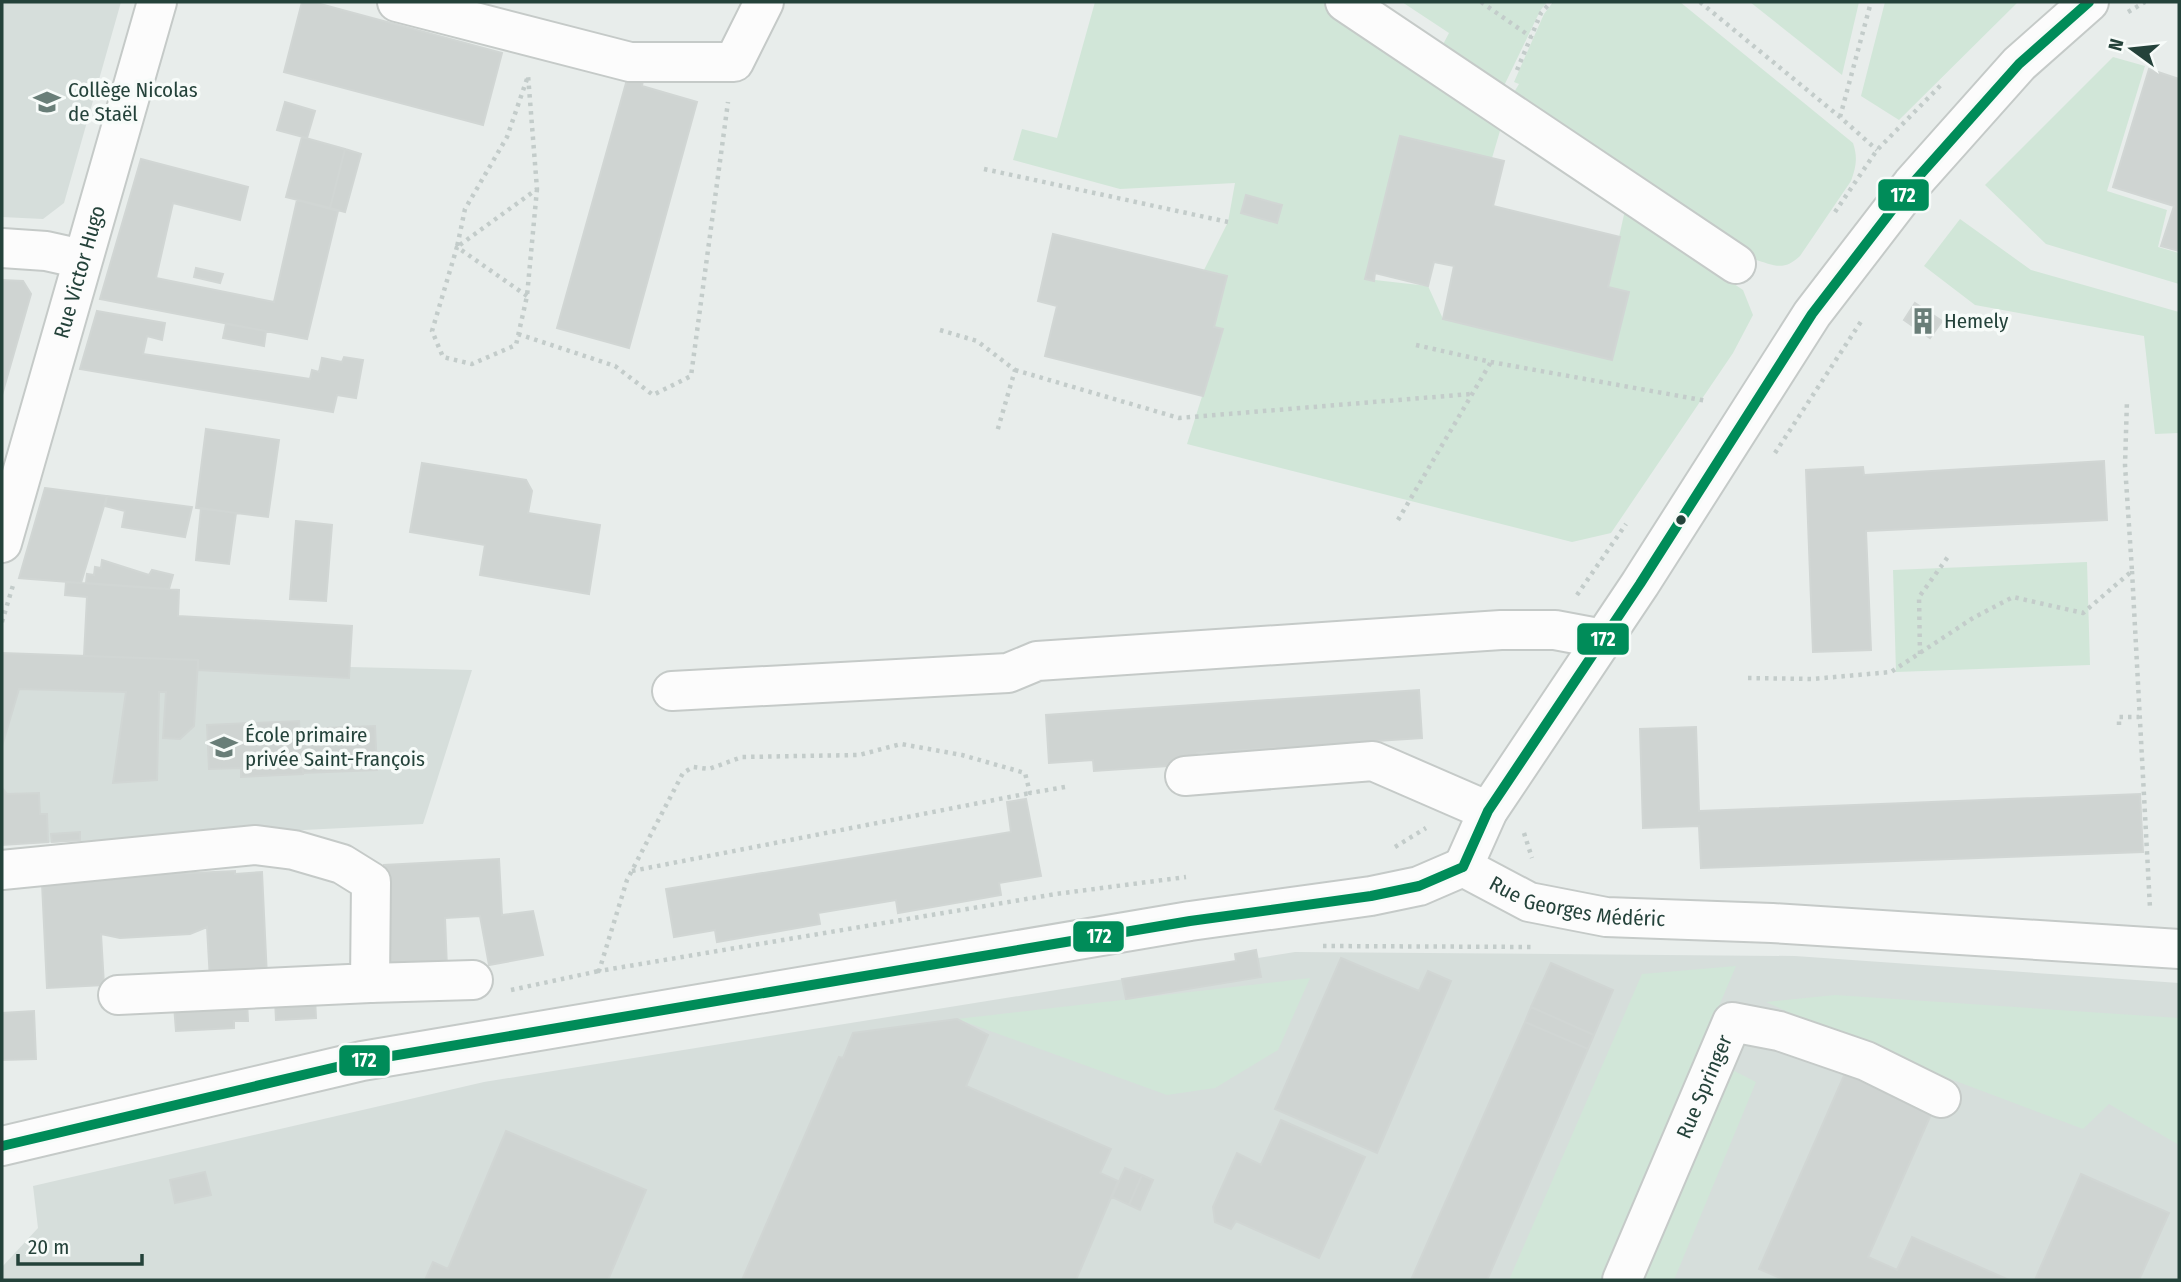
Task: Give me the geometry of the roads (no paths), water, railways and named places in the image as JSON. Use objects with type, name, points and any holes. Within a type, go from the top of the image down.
[{"type":"street","name":"Rue Victor Hugo","points":[[2,543],[157,2]]},
{"type":"street","points":[[397,2],[630,62],[734,62],[764,2]]},
{"type":"street","points":[[1345,2],[1736,264]]},
{"type":"street","points":[[1463,867],[1488,811],[1603,639],[1812,314],[1912,184],[2019,64],[2089,2]]},
{"type":"street","points":[[2,248],[46,251],[82,259]]},
{"type":"street","points":[[672,691],[1007,673],[1037,661],[1501,629],[1555,630],[1603,639]]},
{"type":"street","points":[[1185,776],[1373,761],[1488,811]]},
{"type":"street","points":[[2,870],[256,845],[294,850],[342,864],[371,881],[370,983]]},
{"type":"street","name":"Rue Georges Médéric","points":[[2,1146],[362,1061],[1190,920],[1371,896],[1419,886],[1463,867],[1529,902],[1606,917],[1772,923],[2179,949]]},
{"type":"street","points":[[118,995],[474,980]]},
{"type":"street","name":"Rue Springer","points":[[1622,1280],[1732,1022],[1779,1031],[1866,1061],[1941,1098]]},
{"type":"place","name":"Collège Nicolas de Staël","points":[[47,102]]},
{"type":"place","name":"Hemely","points":[[1923,321]]},
{"type":"place","name":"École primaire privée Saint-François","points":[[224,747]]}]
